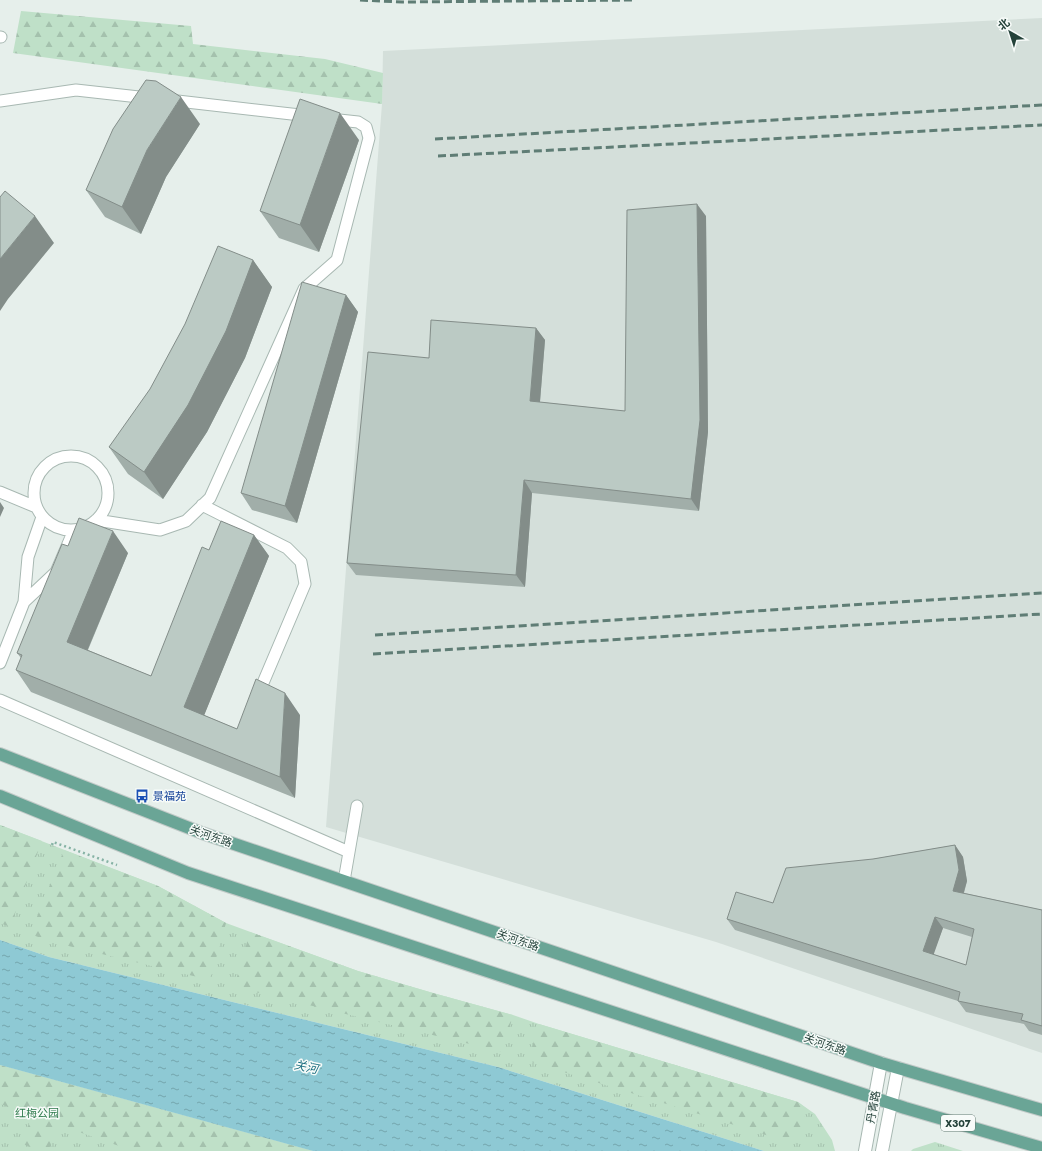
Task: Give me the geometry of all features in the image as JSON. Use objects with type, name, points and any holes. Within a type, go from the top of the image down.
[{"type":"main road","name":"关河东路","points":[[0,754],[202,833],[881,1063],[1042,1110]]},
{"type":"main road","points":[[0,796],[188,873],[875,1098]]},
{"type":"main road","name":"X307","points":[[875,1098],[1042,1148]]},
{"type":"street","name":"丹青路","points":[[865,1151],[881,1063]]},
{"type":"street","name":"丹青路","points":[[882,1151],[898,1068]]},
{"type":"lane","points":[[0,101],[76,90],[358,122],[366,127],[369,138],[336,260],[304,289],[210,498],[186,521],[160,530],[96,520]]},
{"type":"lane","points":[[70,456],[82,458],[94,464],[102,473],[107,485],[108,498],[104,510],[96,520],[86,527],[74,530],[62,529],[51,525],[42,518],[36,507],[33,496],[34,484],[39,473],[47,464],[57,458],[70,456]]},
{"type":"lane","points":[[0,492],[36,507]]},
{"type":"lane","points":[[202,505],[287,548],[300,562],[305,584],[260,690]]},
{"type":"lane","points":[[0,663],[24,602],[28,557],[42,518]]},
{"type":"lane","points":[[24,602],[56,572],[74,530]]},
{"type":"lane","points":[[0,700],[349,852]]},
{"type":"lane","points":[[344,881],[357,806]]},
{"type":"path","points":[[52,845],[53,842],[117,865]]},
{"type":"shaded area","points":[[1042,18],[1042,1053],[716,942],[326,827],[382,104],[383,51]]},
{"type":"green space","points":[[21,11],[191,26],[193,44],[325,59],[383,73],[382,104],[13,53]]},
{"type":"green space","points":[[0,825],[158,886],[226,923],[358,971],[513,1015],[798,1102],[815,1114],[832,1140],[835,1151],[764,1151],[498,1067],[49,957],[0,940]]},
{"type":"green space","points":[[0,825],[42,841],[10,927],[0,923]]},
{"type":"green space","points":[[64,850],[158,886],[226,923],[210,980],[52,942],[30,934]]},
{"type":"green space","points":[[250,932],[358,971],[513,1015],[503,1052],[234,987]]},
{"type":"green space","points":[[539,1024],[798,1102],[807,1109],[795,1144],[528,1061]]},
{"type":"green space","name":"红梅公园","points":[[0,1065],[313,1151],[0,1151]]},
{"type":"green space","name":"红梅公园","points":[[0,1065],[313,1151],[120,1151],[122,1147],[59,1125],[48,1151],[43,1151],[22,1144],[32,1115],[0,1104]]},
{"type":"green space","points":[[935,1142],[963,1151],[911,1151]]},
{"type":"water","name":"关河","points":[[0,940],[49,957],[498,1067],[764,1151],[313,1151],[0,1065]]},
{"type":"building","points":[[146,80],[156,81],[181,97],[147,150],[122,207],[86,190],[113,129]]},
{"type":"building","points":[[300,99],[340,113],[300,225],[260,211]]},
{"type":"building","points":[[5,191],[35,216],[0,259],[0,197]]},
{"type":"building","points":[[697,204],[700,420],[691,499],[524,480],[516,575],[347,563],[368,352],[429,358],[431,320],[536,328],[530,401],[625,411],[627,210]]},
{"type":"building","points":[[218,246],[253,260],[226,331],[188,405],[144,472],[109,447],[150,389],[185,324]]},
{"type":"building","points":[[302,282],[346,295],[285,506],[241,493]]},
{"type":"building","points":[[79,518],[113,531],[67,642],[151,676],[202,547],[209,550],[221,521],[254,535],[184,707],[237,729],[256,679],[285,693],[280,777],[16,670],[22,655],[17,653],[62,544],[68,546]]},
{"type":"building","points":[[955,845],[959,870],[953,891],[1042,910],[1042,1026],[1021,1020],[1023,1014],[958,1001],[960,992],[727,919],[736,892],[773,903],[786,868],[873,859]],"holes":[[[935,917],[974,929],[966,965],[923,951]]]},
{"type":"railway","points":[[360,0],[402,2],[635,0]]},
{"type":"railway","points":[[435,139],[1042,105]]},
{"type":"railway","points":[[438,156],[1042,125]]},
{"type":"railway","points":[[375,635],[1042,593]]},
{"type":"railway","points":[[373,654],[1042,614]]},
{"type":"place","name":"景福苑","points":[[142,796]]}]
